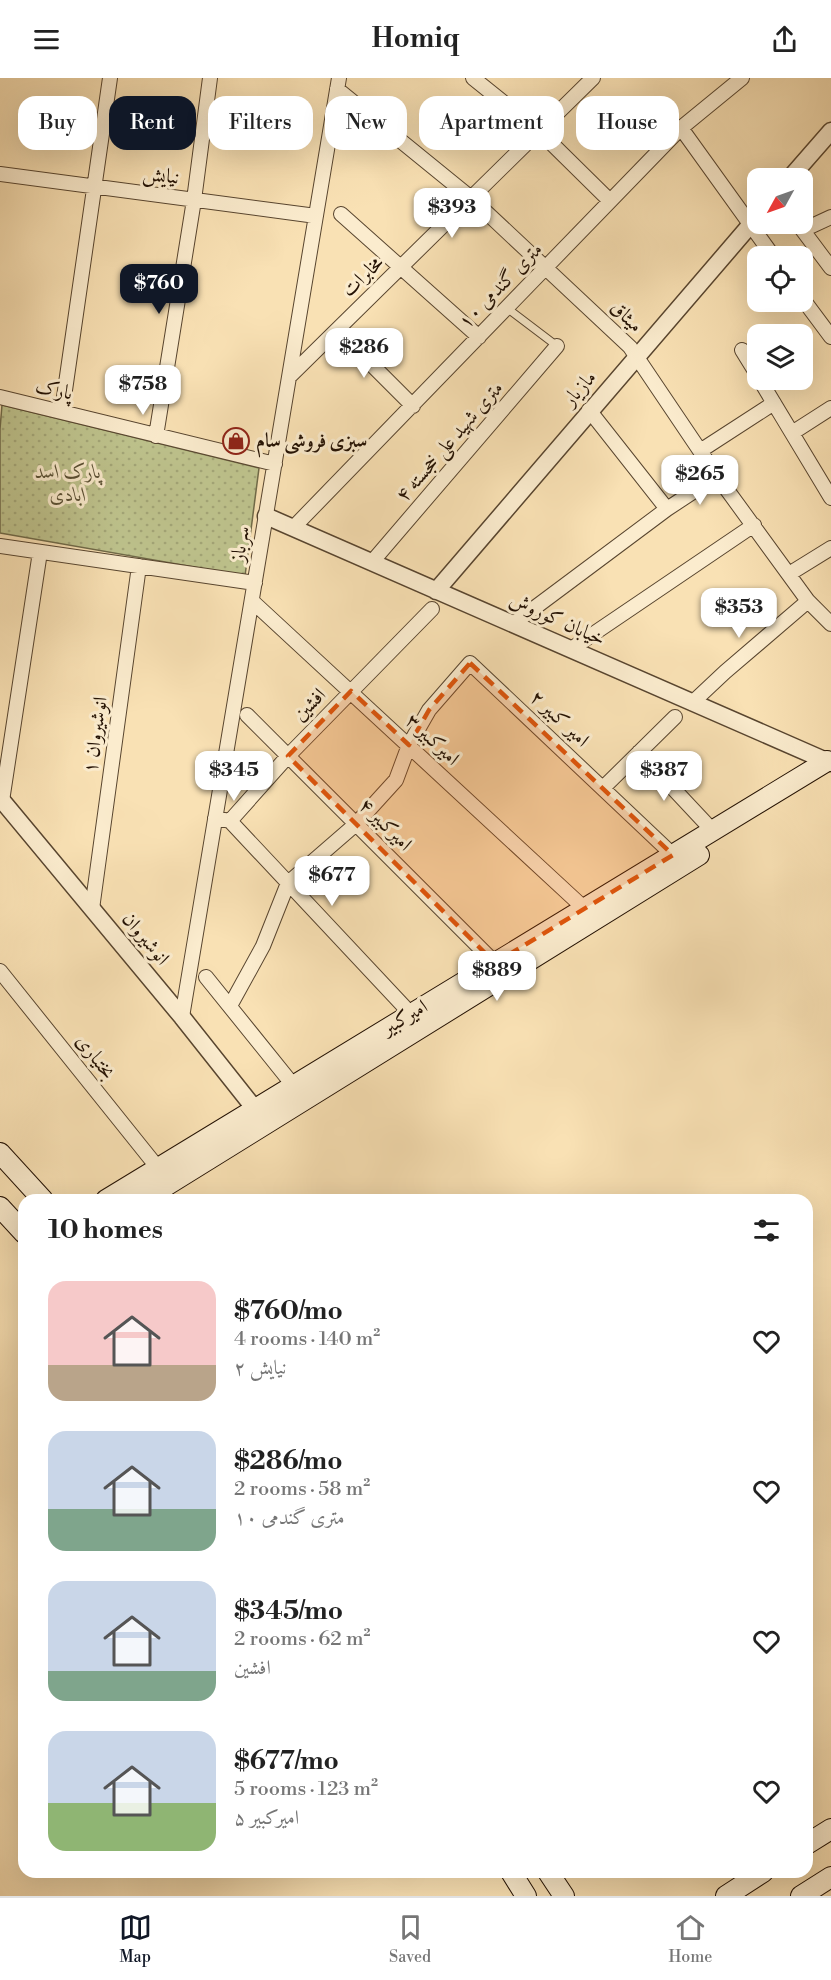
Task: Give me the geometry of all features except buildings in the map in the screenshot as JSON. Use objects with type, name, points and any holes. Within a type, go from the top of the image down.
[{"type":"main road","name":"امیرکبیر","points":[[116,1194],[585,909],[620,895],[673,855],[713,831],[830,766]]},
{"type":"main road","name":"امیرکبیر","points":[[152,1194],[620,895],[830,766]]},
{"type":"main road","points":[[0,1154],[37,1194]]},
{"type":"main road","points":[[0,1208],[18,1227]]},
{"type":"main road","points":[[813,1840],[831,1829]]},
{"type":"main road","points":[[515,1878],[526,1896]]},
{"type":"main road","points":[[552,1878],[564,1896]]},
{"type":"main road","points":[[726,1896],[754,1878]]},
{"type":"main road","points":[[801,1896],[831,1878]]},
{"type":"street","points":[[62,411],[110,78]]},
{"type":"street","points":[[156,436],[194,200],[210,78]]},
{"type":"street","points":[[473,78],[495,96]]},
{"type":"street","name":"مخابرات","points":[[564,106],[593,78]]},
{"type":"street","name":"۱۰ متری گندمی","points":[[293,528],[609,200],[681,128],[742,78]]},
{"type":"street","name":"میثاق","points":[[338,84],[471,198],[630,347],[717,476],[808,601],[831,624]]},
{"type":"street","name":"سرباز","points":[[182,1017],[338,84]]},
{"type":"street","points":[[681,128],[747,211]]},
{"type":"street","points":[[799,168],[831,131]]},
{"type":"street","name":"مخابرات","points":[[289,377],[520,150]]},
{"type":"street","points":[[558,150],[609,200]]},
{"type":"street","name":"نیایش","points":[[0,174],[316,216]]},
{"type":"street","points":[[341,214],[479,337]]},
{"type":"street","points":[[813,223],[831,217]]},
{"type":"street","name":"مازیار","points":[[436,591],[747,228]]},
{"type":"street","points":[[805,234],[831,268]]},
{"type":"street","points":[[813,312],[831,338]]},
{"type":"street","points":[[337,330],[413,405]]},
{"type":"street","name":"۴ متری شهید علی خجسته","points":[[372,562],[557,346]]},
{"type":"street","points":[[742,350],[747,358]]},
{"type":"street","points":[[766,390],[831,498]]},
{"type":"street","name":"پارک","points":[[1,399],[62,411],[274,464]]},
{"type":"street","points":[[700,451],[774,403]]},
{"type":"street","points":[[792,433],[831,408]]},
{"type":"street","points":[[590,410],[667,509]]},
{"type":"street","points":[[513,624],[667,509],[717,476]]},
{"type":"street","name":"خیابان کوروش","points":[[266,516],[693,703],[830,766]]},
{"type":"street","points":[[571,649],[754,525]]},
{"type":"street","points":[[0,546],[255,583]]},
{"type":"street","points":[[789,574],[831,548]]},
{"type":"street","points":[[1,799],[40,552]]},
{"type":"street","name":"انوشیروان ۱","points":[[92,909],[139,566]]},
{"type":"street","name":"امیرکبیر ۳","points":[[252,601],[585,909]]},
{"type":"street","points":[[693,703],[725,672],[808,601]]},
{"type":"street","name":"افشین","points":[[230,821],[288,756],[432,609]]},
{"type":"street","name":"امیر کبیر ۲","points":[[409,744],[429,710],[470,663],[673,855]]},
{"type":"street","name":"امیرکبیر ۴","points":[[248,715],[495,963]]},
{"type":"street","points":[[603,787],[675,717]]},
{"type":"street","points":[[230,1006],[263,946],[288,883],[356,824],[396,780],[409,744]]},
{"type":"street","points":[[639,752],[713,831]]},
{"type":"street","name":"انوشیروان","points":[[1,799],[182,1017],[255,1109]]},
{"type":"street","points":[[215,818],[230,821],[411,1014]]},
{"type":"street","name":"بختیاری","points":[[0,971],[158,1168]]},
{"type":"street","points":[[206,977],[293,1085]]},
{"type":"lane","points":[[507,308],[557,346]]},
{"type":"highlighted area","points":[[470,663],[673,855],[495,963],[288,756],[351,691],[409,745],[429,710]]},
{"type":"green space","name":"پارک اسد ابادی","points":[[2,405],[259,468],[245,576],[0,533]]},
{"type":"place","name":"سبزی فروشی سام","points":[[236,441]]}]
